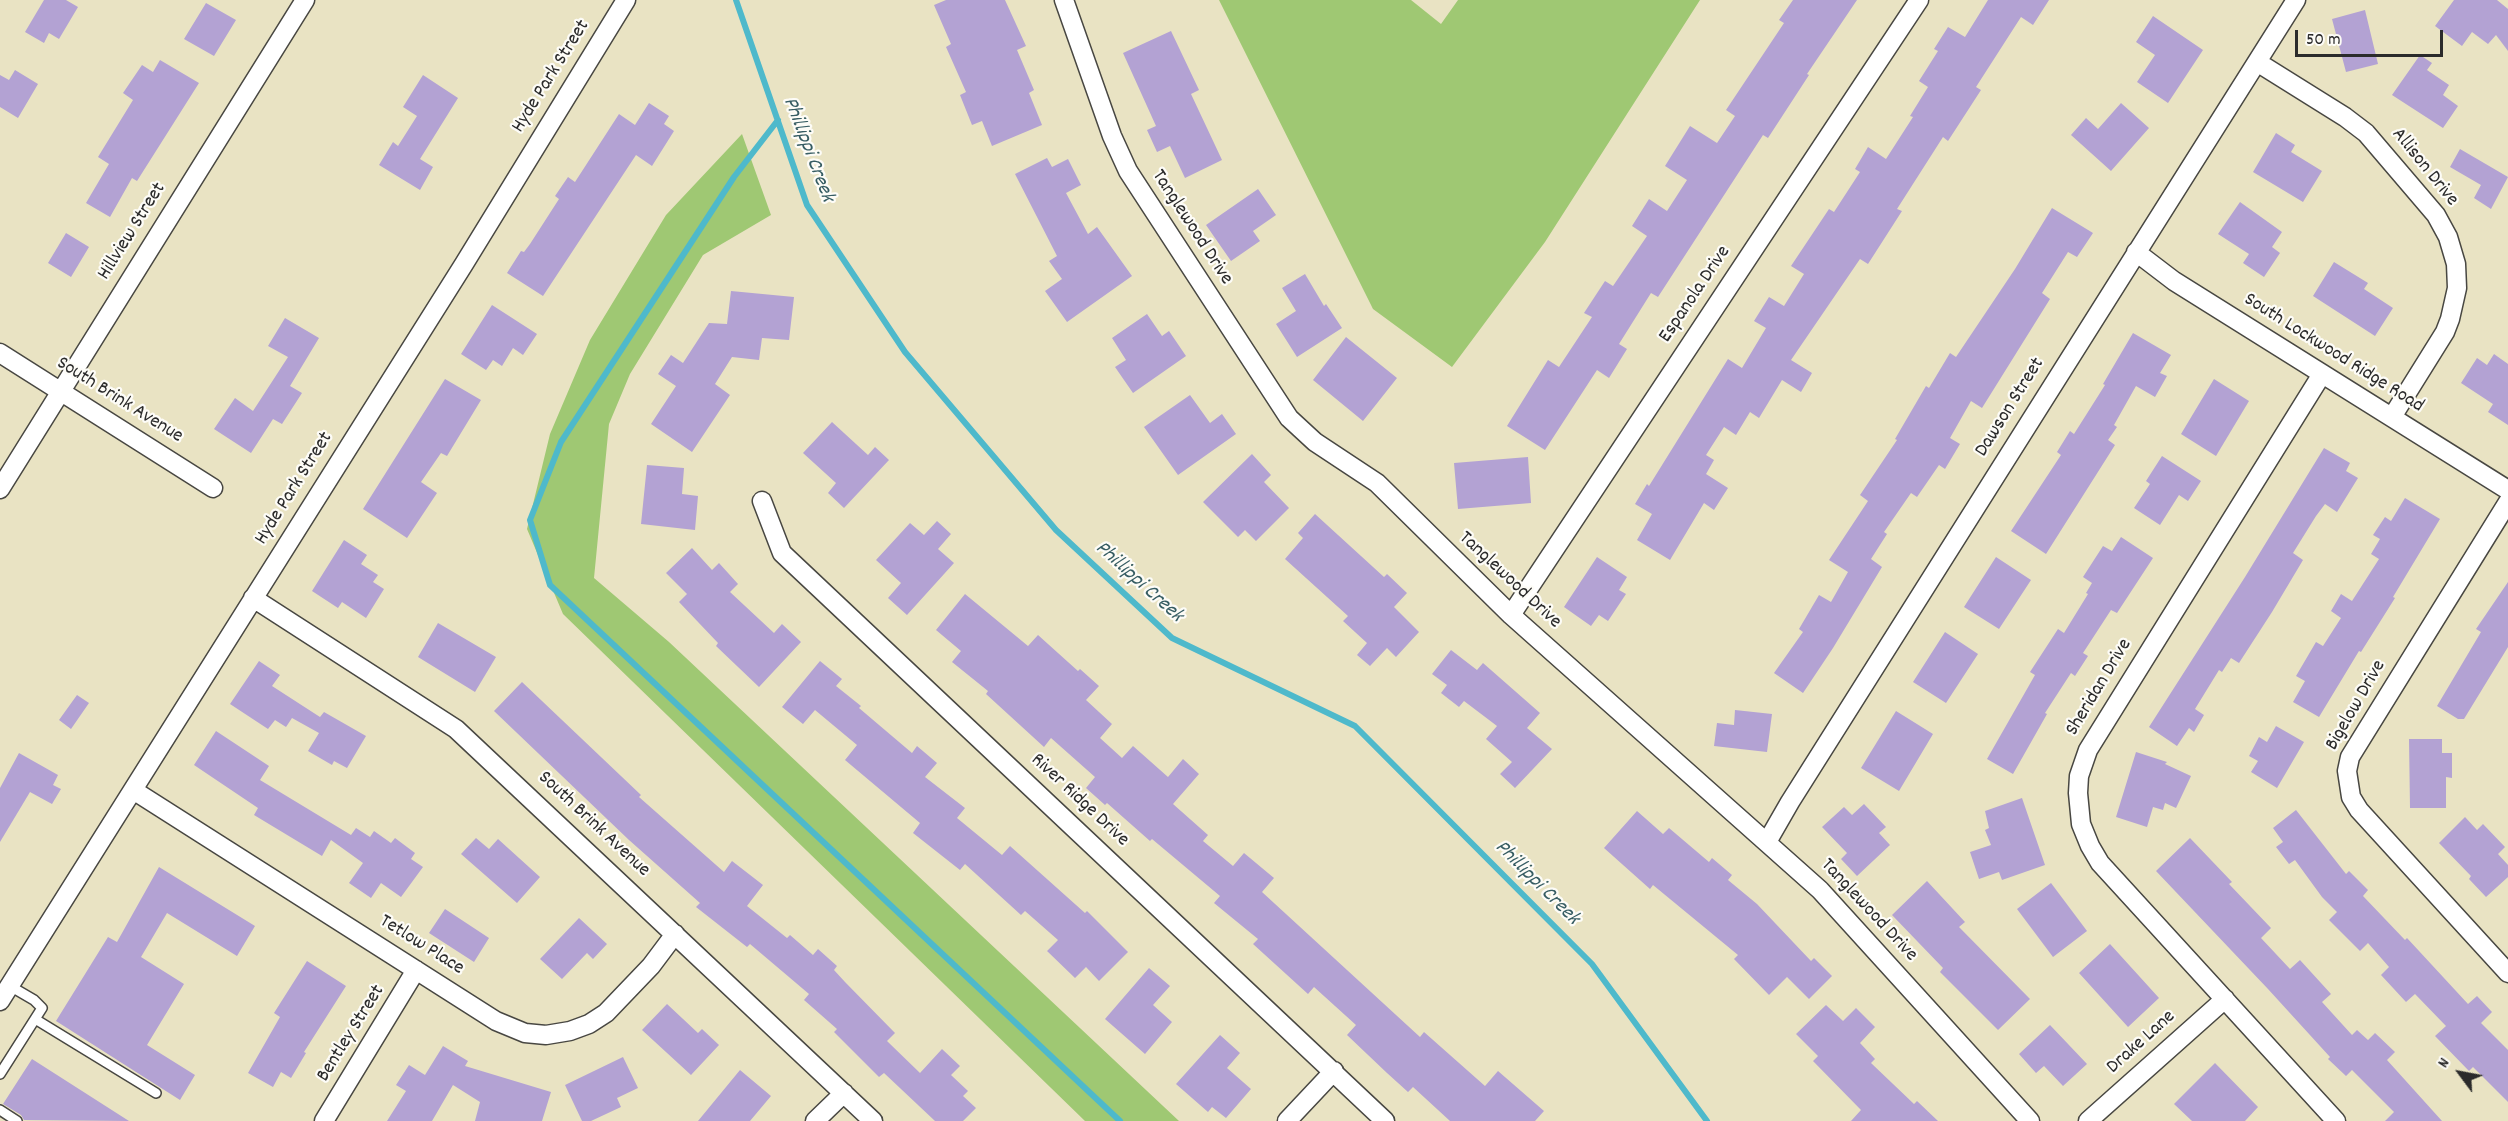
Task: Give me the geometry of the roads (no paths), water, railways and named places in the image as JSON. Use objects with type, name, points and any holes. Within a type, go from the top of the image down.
[{"type":"street","name":"Hillview Street","points":[[0,489],[305,0]]},
{"type":"street","name":"Hyde Park Street","points":[[5,993],[471,254],[626,0]]},
{"type":"street","name":"Tanglewood Drive","points":[[1064,0],[1112,136],[1128,171],[1289,418],[1315,442],[1377,483],[1511,615],[1820,890],[2030,1121]]},
{"type":"street","name":"Espanola Drive","points":[[1511,615],[1919,0]]},
{"type":"street","name":"Dawson Street","points":[[1767,842],[1790,802],[2296,0]]},
{"type":"street","name":"Allison Drive","points":[[2257,62],[2345,117],[2366,133],[2436,215],[2448,237],[2456,264],[2457,288],[2450,319],[2445,332],[2392,417]]},
{"type":"street","name":"South Lockwood Ridge Road","points":[[2136,252],[2174,281],[2508,490]]},
{"type":"street","name":"South Brink Avenue","points":[[0,353],[213,488]]},
{"type":"street","name":"Sheridan Drive","points":[[2322,374],[2088,750],[2079,776],[2078,793],[2081,824],[2100,863],[2336,1121]]},
{"type":"street","name":"River Ridge Drive","points":[[762,501],[782,553],[1385,1121]]},
{"type":"street","name":"Bigelow Drive","points":[[2508,502],[2350,757],[2347,771],[2351,797],[2359,810],[2508,973]]},
{"type":"street","name":"South Brink Avenue","points":[[253,598],[456,729],[873,1121]]},
{"type":"street","name":"Tetlow Place","points":[[133,790],[416,970],[508,1027],[525,1033],[546,1035],[570,1031],[589,1024],[606,1013],[651,966],[675,934]]},
{"type":"street","name":"Bentley Street","points":[[324,1121],[416,970]]},
{"type":"street","name":"Drake Lane","points":[[2088,1121],[2225,999]]},
{"type":"street","points":[[1287,1121],[1334,1071]]},
{"type":"street","points":[[815,1121],[844,1093]]},
{"type":"lane","points":[[0,1074],[42,1008],[34,1000],[5,993]]},
{"type":"lane","points":[[35,1019],[156,1093]]},
{"type":"lane","points":[[0,1110],[17,1121]]},
{"type":"waterway","name":"Phillippi Creek","points":[[736,0],[807,205],[905,352],[1056,530],[1172,638],[1355,726],[1592,964],[1707,1121]]},
{"type":"waterway","points":[[778,120],[734,177],[561,442],[530,520],[550,585],[1120,1121]]}]
